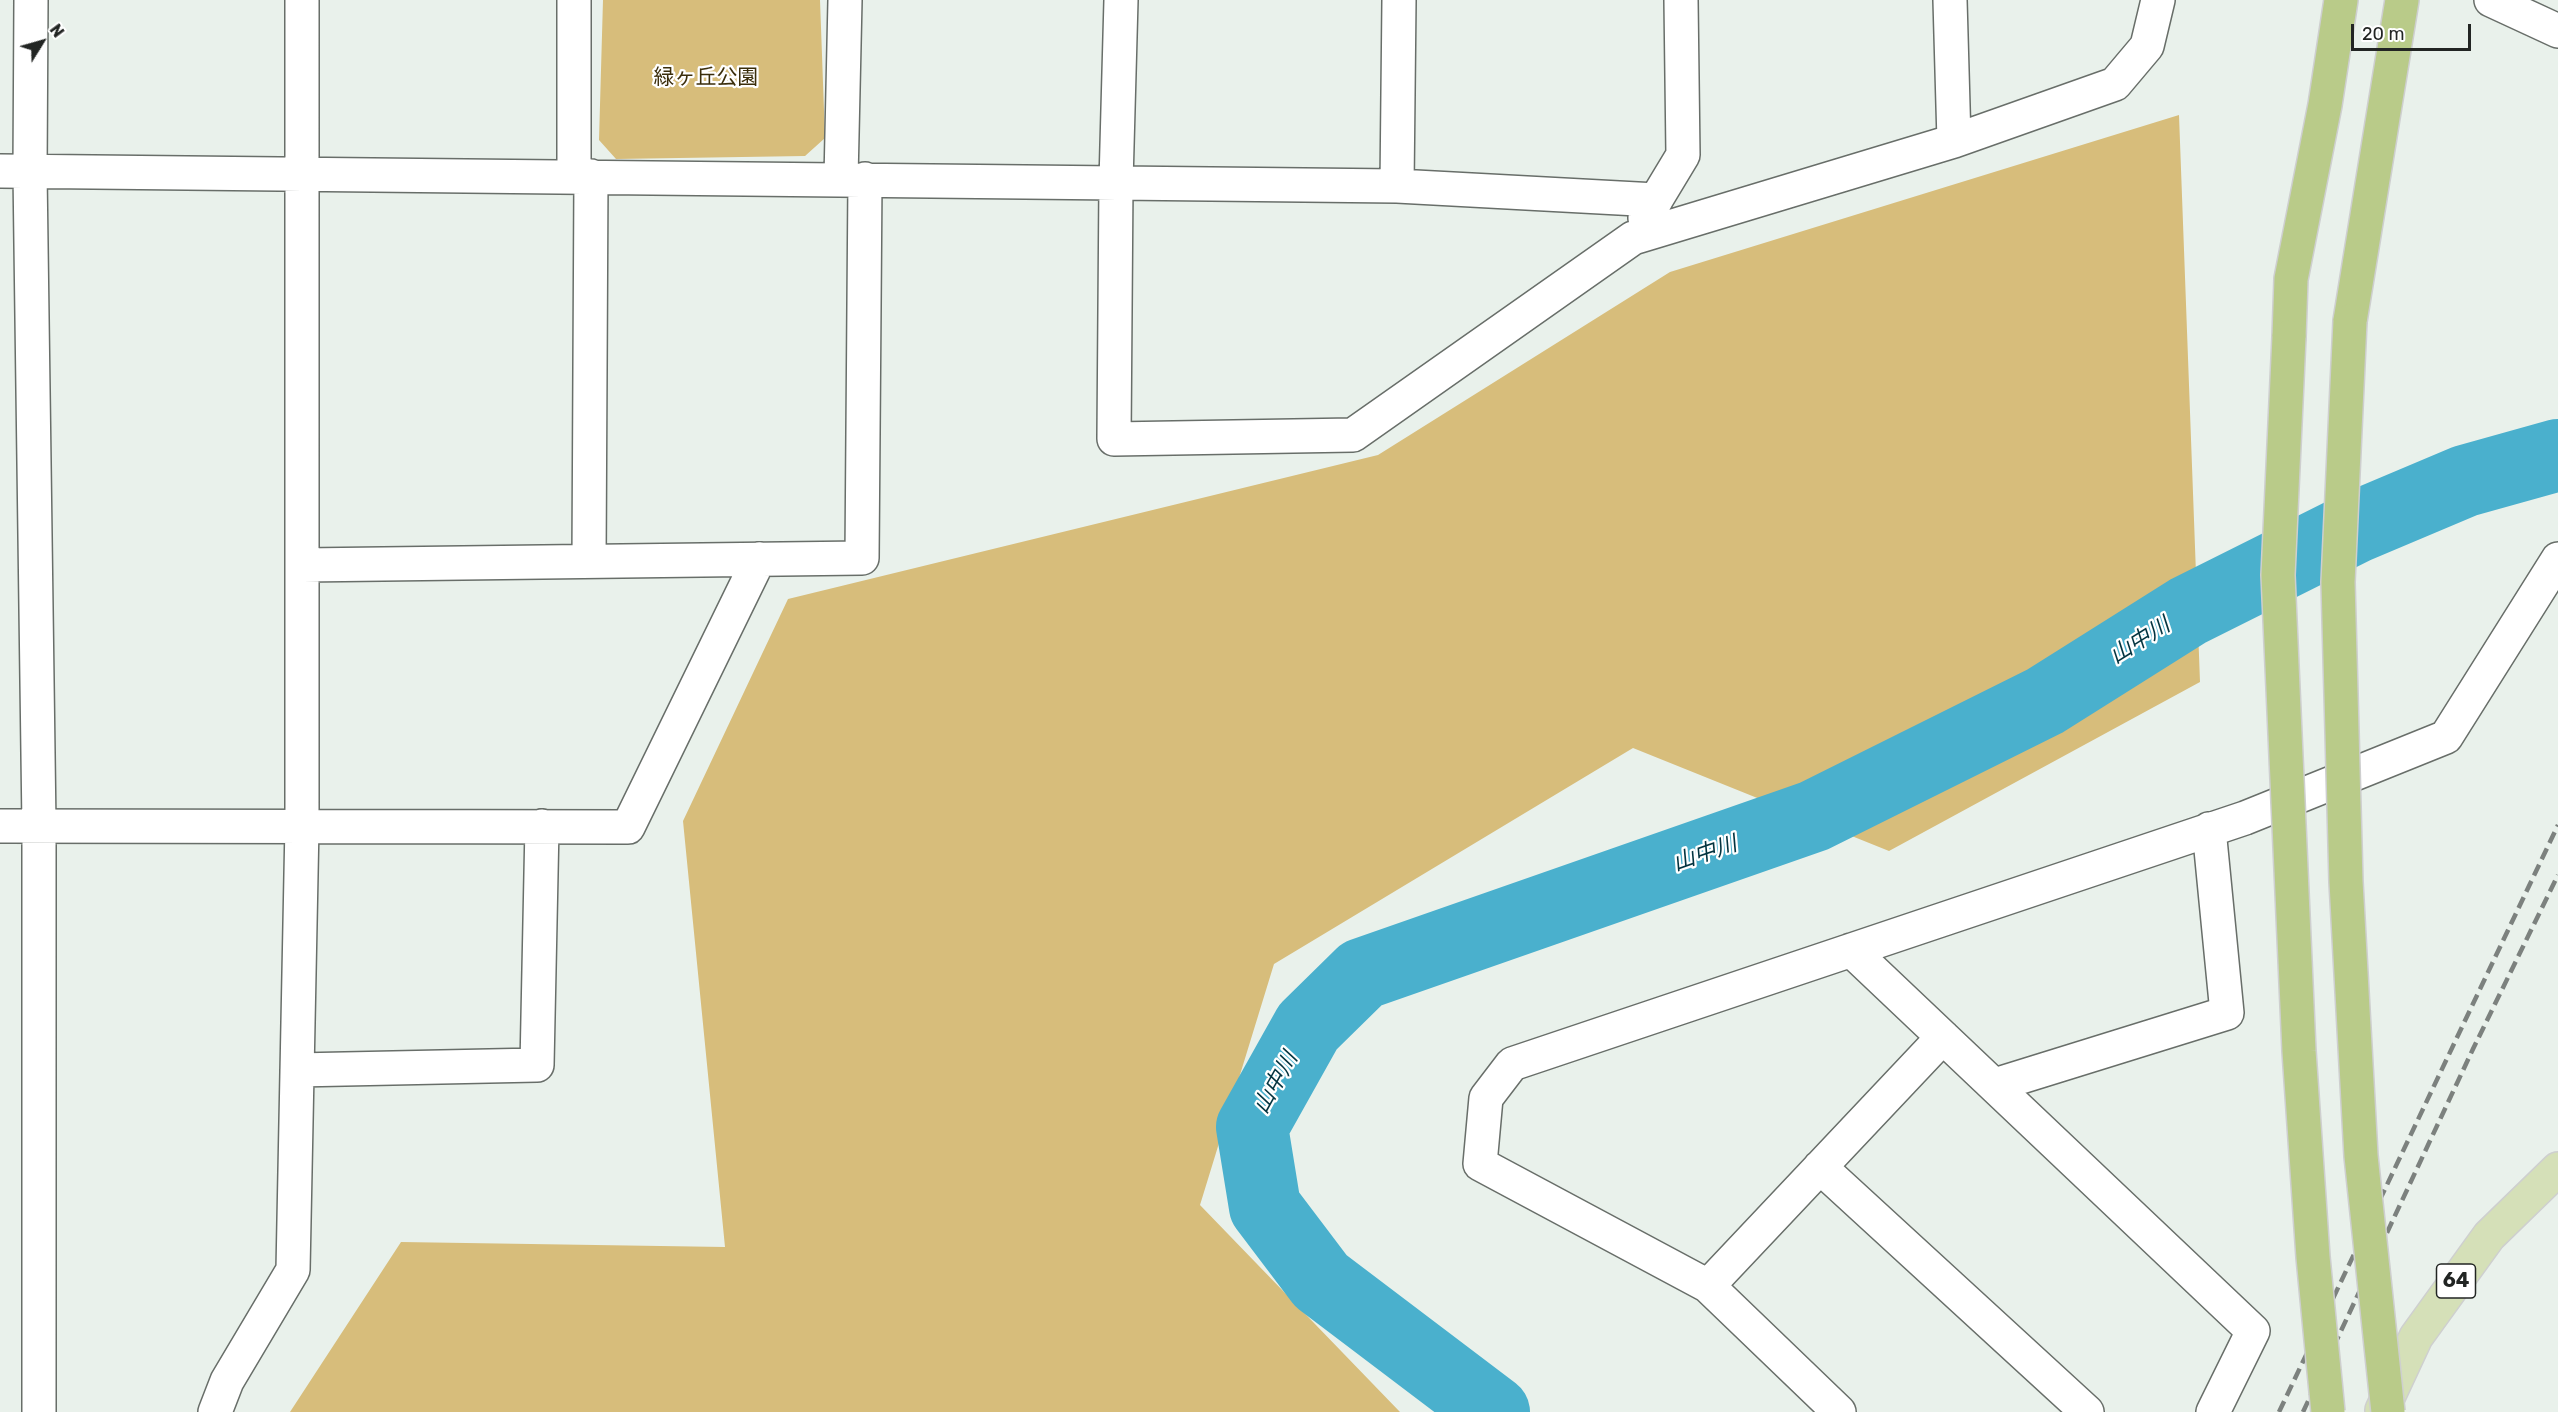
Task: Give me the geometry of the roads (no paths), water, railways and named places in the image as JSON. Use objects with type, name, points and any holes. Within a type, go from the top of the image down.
[{"type":"highway","points":[[2328,1412],[2313,1257],[2299,1051],[2278,575],[2291,279],[2325,105],[2341,0]]},
{"type":"highway","points":[[2388,1412],[2361,1156],[2346,882],[2338,582],[2350,321],[2402,0]]},
{"type":"main road","name":"64","points":[[2381,1412],[2416,1337],[2489,1236],[2558,1169]]},
{"type":"street","points":[[31,0],[15,171],[39,826],[39,1412]]},
{"type":"street","points":[[215,1412],[227,1381],[293,1270],[302,825],[304,174],[302,0]]},
{"type":"street","points":[[574,0],[583,176],[590,561]]},
{"type":"street","points":[[303,565],[862,558],[853,179],[845,0]]},
{"type":"street","points":[[1121,0],[1116,182],[1114,439],[1353,435],[1634,238],[1954,141],[2115,84],[2147,46],[2158,0]]},
{"type":"street","points":[[1397,186],[1399,0]]},
{"type":"street","points":[[1634,238],[1683,155],[1681,0]]},
{"type":"street","points":[[1950,0],[1954,141]]},
{"type":"street","points":[[2491,0],[2558,31]]},
{"type":"street","points":[[15,171],[1397,186],[1656,200]]},
{"type":"street","points":[[0,826],[628,827],[759,560]]},
{"type":"street","points":[[1839,1412],[1708,1286],[1480,1164],[1486,1098],[1512,1064],[2245,818],[2446,737],[2558,560]]},
{"type":"street","points":[[297,1070],[537,1065],[542,826]]},
{"type":"street","points":[[1995,1085],[2227,1013],[2209,829]]},
{"type":"street","points":[[1851,950],[2253,1331],[2213,1412]]},
{"type":"street","points":[[1708,1286],[1943,1037]]},
{"type":"street","points":[[1820,1167],[2087,1412]]},
{"type":"waterway","name":"山中川","points":[[1494,1412],[1321,1281],[1265,1207],[1252,1127],[1308,1027],[1362,974],[1814,816],[2045,701],[2188,611],[2356,527],[2465,481],[2558,455]]},
{"type":"railway","points":[[2279,1412],[2558,825]]},
{"type":"railway","points":[[2303,1412],[2473,1049],[2558,875]]},
{"type":"park label","name":"緑ヶ丘公園","points":[[706,78]]}]
